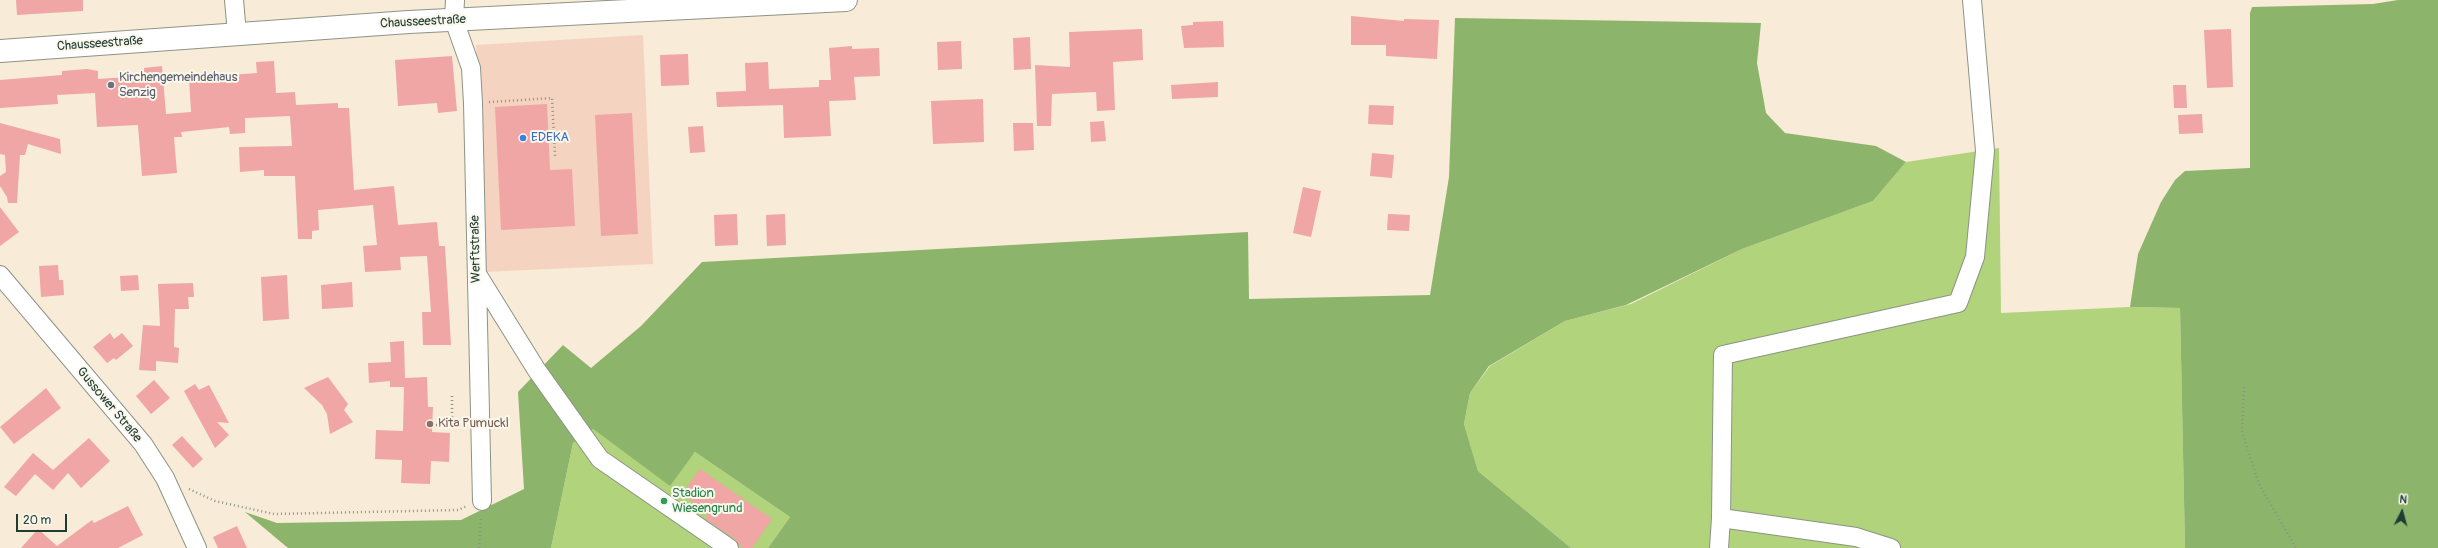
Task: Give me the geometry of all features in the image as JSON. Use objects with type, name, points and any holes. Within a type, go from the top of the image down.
[{"type":"main road","name":"Chausseestraße","points":[[0,50],[237,34],[454,10],[846,0]]},
{"type":"street","points":[[234,0],[237,34]]},
{"type":"street","points":[[1718,548],[1721,518],[1723,355],[1958,303],[1975,257],[1985,150],[1972,0]]},
{"type":"street","name":"Werftstraße","points":[[454,10],[471,68],[473,103],[482,501]]},
{"type":"street","points":[[476,273],[536,369],[600,459],[729,548]]},
{"type":"street","name":"Gussower Straße","points":[[0,275],[143,444],[165,478],[197,548]]},
{"type":"street","points":[[1721,518],[1856,537],[1891,548]]},
{"type":"path","points":[[473,103],[552,98],[555,156]]},
{"type":"path","points":[[2244,387],[2242,432],[2259,484],[2296,548]]},
{"type":"path","points":[[452,396],[452,425]]},
{"type":"path","points":[[436,425],[480,426]]},
{"type":"path","points":[[165,478],[215,501],[274,514],[458,510],[482,501],[479,548]]},
{"type":"shaded area","points":[[643,35],[653,264],[485,272],[476,45]]},
{"type":"green space","points":[[2398,0],[2438,0],[2438,548],[2185,548],[2180,308],[2130,307],[2138,254],[2161,202],[2175,180],[2185,171],[2250,168],[2250,13],[2252,7],[2373,4]]},
{"type":"green space","points":[[1455,18],[1761,23],[1757,63],[1766,113],[1785,133],[1876,146],[1906,162],[1873,201],[1742,249],[1626,305],[1565,321],[1489,366],[1470,393],[1464,424],[1478,471],[1571,548],[768,548],[790,517],[695,452],[670,486],[593,429],[573,443],[551,548],[288,548],[245,512],[277,523],[461,520],[524,489],[518,392],[563,345],[591,368],[641,326],[702,262],[1248,232],[1249,299],[1430,295],[1449,177]]},
{"type":"green space","points":[[1999,148],[2001,313],[2130,307],[2180,308],[2185,548],[1571,548],[1478,471],[1464,424],[1470,393],[1490,366],[1565,321],[1631,304],[1742,249],[1873,201],[1906,162]]},
{"type":"green space","name":"Stadion Wiesengrund","points":[[593,429],[670,485],[695,452],[790,517],[768,548],[551,548],[573,443]]},
{"type":"building","points":[[16,0],[83,0],[83,11],[17,15]]},
{"type":"building","points":[[1351,16],[1404,21],[1404,19],[1439,20],[1437,59],[1386,56],[1386,45],[1351,45]]},
{"type":"building","points":[[1223,21],[1224,47],[1184,48],[1181,26],[1193,25],[1193,22]]},
{"type":"building","points":[[1142,29],[1143,60],[1113,62],[1115,110],[1097,111],[1096,92],[1052,94],[1051,126],[1037,126],[1035,65],[1070,67],[1069,32]]},
{"type":"building","points":[[2231,29],[2233,87],[2207,88],[2204,30]]},
{"type":"building","points":[[1030,37],[1031,69],[1014,70],[1013,38]]},
{"type":"building","points":[[961,41],[962,69],[938,70],[937,42]]},
{"type":"building","points":[[852,46],[852,49],[879,48],[880,76],[854,77],[856,100],[829,101],[831,136],[784,138],[783,105],[717,107],[716,92],[746,91],[745,63],[768,62],[769,89],[819,87],[819,80],[831,80],[829,48]]},
{"type":"building","points":[[688,54],[689,85],[661,86],[660,55]]},
{"type":"building","points":[[452,56],[457,111],[438,113],[437,103],[398,106],[395,60]]},
{"type":"building","points":[[274,61],[276,93],[295,92],[296,105],[338,103],[338,108],[349,108],[354,190],[394,186],[398,225],[437,222],[439,246],[445,246],[451,345],[423,345],[422,312],[431,312],[427,256],[400,257],[401,270],[365,272],[363,246],[377,245],[373,205],[318,210],[319,230],[312,231],[312,239],[298,239],[295,176],[264,176],[264,170],[240,172],[239,147],[292,146],[290,116],[245,118],[245,133],[230,134],[229,127],[181,132],[182,137],[174,137],[177,173],[142,176],[138,125],[97,127],[95,93],[57,95],[58,104],[0,108],[0,80],[62,75],[62,71],[87,69],[98,71],[98,79],[144,76],[144,68],[162,66],[166,114],[191,112],[189,78],[257,73],[256,62]]},
{"type":"building","points":[[1218,82],[1218,97],[1172,99],[1171,85]]},
{"type":"building","points":[[2173,85],[2186,85],[2187,108],[2174,108]]},
{"type":"building","points":[[983,99],[984,142],[933,144],[931,101]]},
{"type":"building","name":"EDEKA","points":[[547,104],[550,170],[572,169],[575,226],[501,230],[495,107]]},
{"type":"building","points":[[1369,105],[1394,106],[1393,125],[1368,124]]},
{"type":"building","points":[[632,113],[638,234],[601,236],[595,115]]},
{"type":"building","points":[[2202,114],[2203,133],[2179,134],[2178,115]]},
{"type":"building","points":[[1104,121],[1106,141],[1091,142],[1090,122]]},
{"type":"building","points":[[0,123],[60,139],[61,154],[28,144],[25,155],[20,155],[17,203],[8,203],[7,197],[0,186],[0,176],[6,172],[5,155],[0,154]]},
{"type":"building","points":[[1013,123],[1033,123],[1034,150],[1014,151]]},
{"type":"building","points":[[703,126],[705,152],[690,153],[688,127]]},
{"type":"building","points":[[1372,153],[1394,155],[1392,178],[1370,176]]},
{"type":"building","points":[[1303,187],[1321,191],[1311,237],[1293,233]]},
{"type":"building","points":[[0,207],[19,232],[0,246]]},
{"type":"building","points":[[737,214],[738,245],[715,246],[714,215]]},
{"type":"building","points":[[785,214],[786,245],[767,246],[766,215]]},
{"type":"building","points":[[1388,214],[1410,215],[1409,231],[1387,230]]},
{"type":"building","points":[[58,265],[59,280],[63,280],[64,295],[41,297],[39,266]]},
{"type":"building","points":[[138,275],[139,290],[121,291],[120,276]]},
{"type":"building","points":[[287,275],[289,319],[263,321],[261,277]]},
{"type":"building","points":[[352,282],[353,307],[322,309],[321,285]]},
{"type":"building","points":[[193,283],[194,297],[188,297],[189,309],[175,309],[174,347],[179,348],[178,363],[156,361],[156,371],[139,370],[143,325],[160,326],[158,284]]},
{"type":"building","points":[[110,333],[114,339],[122,333],[133,346],[116,360],[114,358],[107,363],[93,347]]},
{"type":"building","points":[[404,341],[405,378],[427,377],[428,407],[433,407],[432,432],[450,433],[449,462],[431,461],[430,484],[401,483],[402,460],[375,459],[376,430],[403,431],[404,387],[390,387],[390,381],[369,383],[368,363],[391,362],[390,342]]},
{"type":"building","points":[[328,377],[348,404],[344,410],[353,422],[330,434],[327,414],[322,405],[304,388]]},
{"type":"building","points":[[154,380],[170,398],[151,414],[136,396]]},
{"type":"building","points":[[195,384],[199,390],[209,385],[229,423],[217,422],[229,435],[215,448],[184,391]]},
{"type":"building","points":[[46,388],[61,408],[14,444],[0,427]]},
{"type":"building","points":[[182,436],[203,459],[193,468],[172,445]]},
{"type":"building","points":[[89,438],[110,461],[81,488],[68,473],[53,490],[35,474],[16,496],[4,487],[33,453],[53,470]]},
{"type":"building","points":[[700,469],[772,519],[752,548],[743,548],[735,539],[705,519],[709,513],[682,494]]},
{"type":"building","points":[[128,506],[143,535],[118,548],[21,548],[38,529],[57,546],[92,520],[94,523]]},
{"type":"building","points":[[237,526],[247,548],[218,548],[213,537]]},
{"type":"place","name":"Kirchengemeindehaus Senzig","points":[[111,85]]},
{"type":"place","name":"EDEKA","points":[[523,138]]},
{"type":"place","name":"Kita Pumuckl","points":[[430,424]]},
{"type":"place","name":"Stadion Wiesengrund","points":[[664,501]]}]
